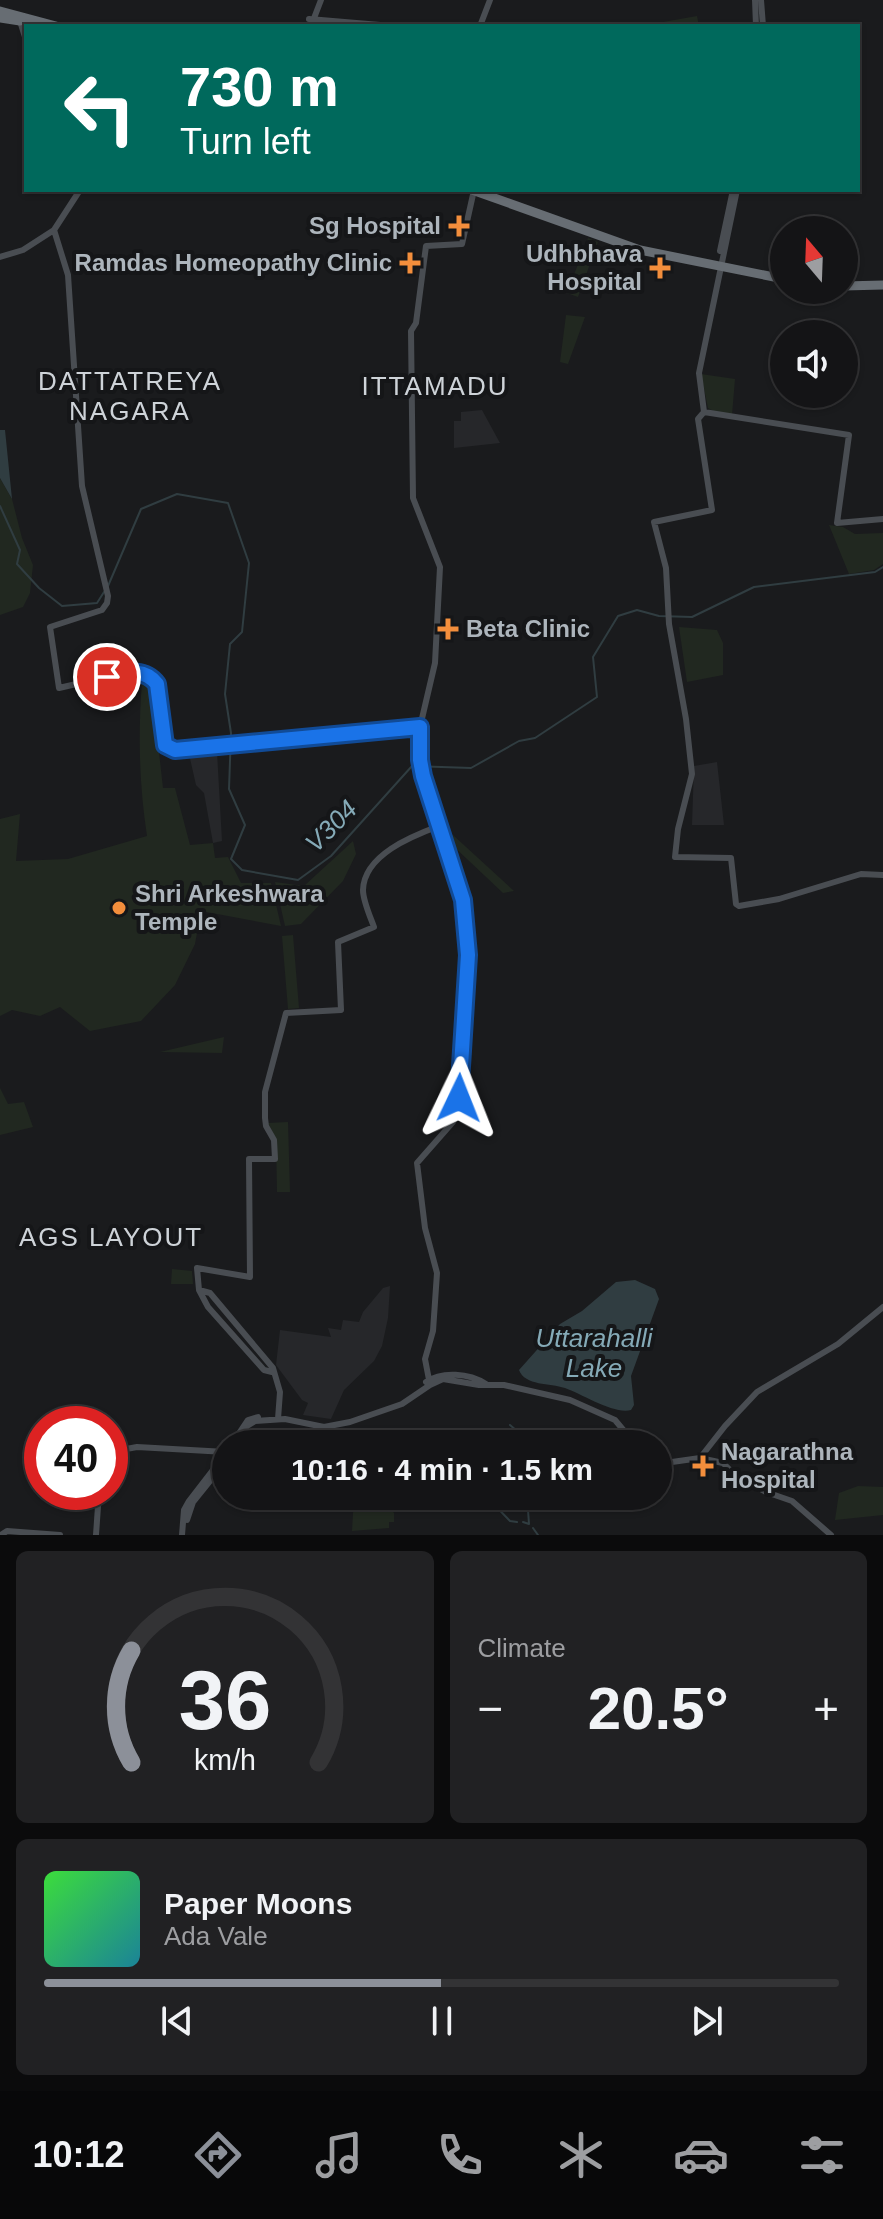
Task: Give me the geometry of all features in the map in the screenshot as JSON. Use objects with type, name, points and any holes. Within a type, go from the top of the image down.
[{"type":"highway","points":[[2,12],[32,24]]},
{"type":"highway","points":[[2,12],[50,24]]},
{"type":"highway","points":[[479,192],[639,250],[770,275]]},
{"type":"highway","points":[[493,192],[641,244],[719,266]]},
{"type":"highway","points":[[858,283],[883,283]]},
{"type":"street","points":[[318,0],[310,23],[337,24]]},
{"type":"street","points":[[481,24],[490,0]]},
{"type":"street","points":[[756,24],[758,0]]},
{"type":"street","points":[[758,0],[763,24]]},
{"type":"street","points":[[20,21],[24,34]]},
{"type":"street","points":[[0,257],[23,250],[54,230],[79,192]]},
{"type":"street","points":[[429,1383],[425,1359],[433,1331],[437,1273],[425,1228],[417,1163],[453,1122],[457,1113],[468,955],[462,895],[420,760],[420,727],[435,663],[440,567],[413,498],[411,331],[416,323],[426,246],[462,244],[473,192]]},
{"type":"street","points":[[735,192],[699,373],[704,412],[698,419],[712,510],[654,522],[666,568],[669,620],[692,774],[678,829],[675,857],[731,858],[737,905],[759,903],[861,874],[883,875]]},
{"type":"street","points":[[54,230],[68,275],[82,486],[108,596],[102,610],[50,627],[59,688],[128,672],[146,673],[157,684],[166,747],[175,750],[420,727]]},
{"type":"street","points":[[704,412],[849,435],[837,523],[883,519]]},
{"type":"street","points":[[279,1418],[280,1392],[273,1368],[210,1293],[199,1290],[197,1268],[250,1277],[249,1159],[275,1159],[274,1140],[266,1126],[265,1092],[286,1013],[341,1010],[338,942],[374,927],[363,892],[366,875],[377,861],[411,837],[439,826]]},
{"type":"street","points":[[700,1458],[757,1392],[838,1344],[883,1307]]},
{"type":"street","points":[[246,1430],[250,1424],[279,1418],[324,1427],[350,1422],[402,1404],[429,1383],[443,1379],[537,1391],[591,1408],[615,1420],[623,1430]]},
{"type":"street","points":[[128,1449],[212,1451]]},
{"type":"street","points":[[672,1462],[700,1458],[723,1463],[745,1481],[792,1501],[831,1535]]},
{"type":"street","points":[[184,1535],[189,1509],[212,1471]]},
{"type":"street","points":[[199,1489],[212,1476]]},
{"type":"street","points":[[96,1535],[98,1510]]},
{"type":"street","points":[[1,1535],[7,1531],[60,1535]]},
{"type":"shaded area","points":[[697,16],[699,24],[664,24]]},
{"type":"shaded area","points":[[588,238],[598,242],[578,297],[567,293]]},
{"type":"shaded area","points":[[566,315],[585,317],[568,364],[560,362]]},
{"type":"shaded area","points":[[701,374],[735,379],[732,415],[708,408]]},
{"type":"shaded area","points":[[482,410],[500,443],[454,448],[454,421],[461,421],[461,412]]},
{"type":"shaded area","points":[[0,478],[12,499],[33,565],[30,593],[23,607],[0,615]]},
{"type":"shaded area","points":[[829,525],[843,527],[855,534],[883,533],[883,564],[874,570],[849,574]]},
{"type":"shaded area","points":[[679,627],[717,630],[723,643],[723,675],[687,682]]},
{"type":"shaded area","points":[[151,680],[163,788],[175,788],[190,845],[213,843],[215,858],[228,857],[241,883],[271,883],[281,926],[201,911],[195,944],[175,985],[141,1021],[90,1031],[60,1007],[40,1016],[12,1010],[0,1016],[0,819],[20,814],[16,861],[68,859],[147,836],[141,778],[140,720],[142,681]]},
{"type":"shaded area","points":[[217,752],[222,841],[213,843],[204,793],[196,785],[189,754]]},
{"type":"shaded area","points":[[717,762],[724,825],[692,825],[694,766]]},
{"type":"shaded area","points":[[447,833],[453,835],[514,891],[503,893],[450,843]]},
{"type":"shaded area","points":[[353,841],[356,854],[343,881],[301,924],[285,926],[275,882],[304,886]]},
{"type":"shaded area","points":[[293,935],[299,1008],[288,1009],[282,936]]},
{"type":"shaded area","points":[[224,1037],[222,1053],[160,1052]]},
{"type":"shaded area","points":[[0,1088],[8,1104],[24,1102],[33,1127],[0,1135]]},
{"type":"shaded area","points":[[288,1122],[290,1192],[277,1192],[276,1139],[268,1123]]},
{"type":"shaded area","points":[[172,1269],[192,1271],[193,1284],[171,1284]]},
{"type":"shaded area","points":[[390,1286],[388,1318],[382,1346],[374,1361],[344,1390],[331,1419],[303,1415],[308,1403],[302,1400],[276,1365],[280,1330],[331,1337],[328,1328],[341,1330],[343,1320],[359,1322],[363,1312],[383,1288]]},
{"type":"shaded area","points":[[858,1486],[883,1487],[883,1515],[835,1520],[839,1493]]},
{"type":"shaded area","points":[[353,1510],[391,1510],[394,1513],[394,1522],[389,1522],[389,1528],[352,1531]]},
{"type":"water","points":[[0,430],[5,430],[12,499],[0,478]]},
{"type":"water","name":"Uttarahalli Lake","points":[[635,1280],[655,1289],[659,1299],[631,1376],[634,1405],[631,1410],[616,1410],[565,1388],[532,1381],[522,1375],[519,1370],[560,1324],[582,1311],[616,1282]]},
{"type":"waterway","name":"V304","points":[[108,586],[141,509],[177,494],[228,503],[249,563],[242,632],[230,644],[225,694],[231,733],[229,789],[245,825],[231,859],[242,870],[298,880],[331,856],[412,766],[471,768],[519,741],[535,738],[597,697],[593,657],[618,616],[637,610],[659,616],[692,617],[754,587],[875,572],[883,567]]},
{"type":"waterway","name":"V304","points":[[0,506],[20,550],[17,564],[39,588],[62,606],[97,603],[104,592]]},
{"type":"waterway","points":[[510,1425],[516,1430]]},
{"type":"waterway","points":[[499,1510],[510,1521],[517,1522]]},
{"type":"waterway","points":[[523,1522],[529,1524],[528,1510]]},
{"type":"waterway","points":[[533,1528],[538,1535]]},
{"type":"place","name":"Sg Hospital","points":[[459,226]]},
{"type":"place","name":"Ramdas Homeopathy Clinic","points":[[410,263]]},
{"type":"place","name":"Udhbhava Hospital","points":[[660,268]]},
{"type":"place","name":"Beta Clinic","points":[[448,629]]},
{"type":"place","name":"Shri Arkeshwara Temple","points":[[119,908]]},
{"type":"place","name":"Nagarathna Hospital","points":[[703,1466]]},
{"type":"district","name":"ITTAMADU","points":[[435,386]]},
{"type":"district","name":"DATTATREYA NAGARA","points":[[130,396]]},
{"type":"district","name":"AGS LAYOUT","points":[[111,1237]]},
{"type":"route","points":[[107,677],[128,672],[146,673],[152,677],[157,684],[165,745],[175,750],[420,727],[423,776],[462,895],[468,951],[459,1098]]}]
